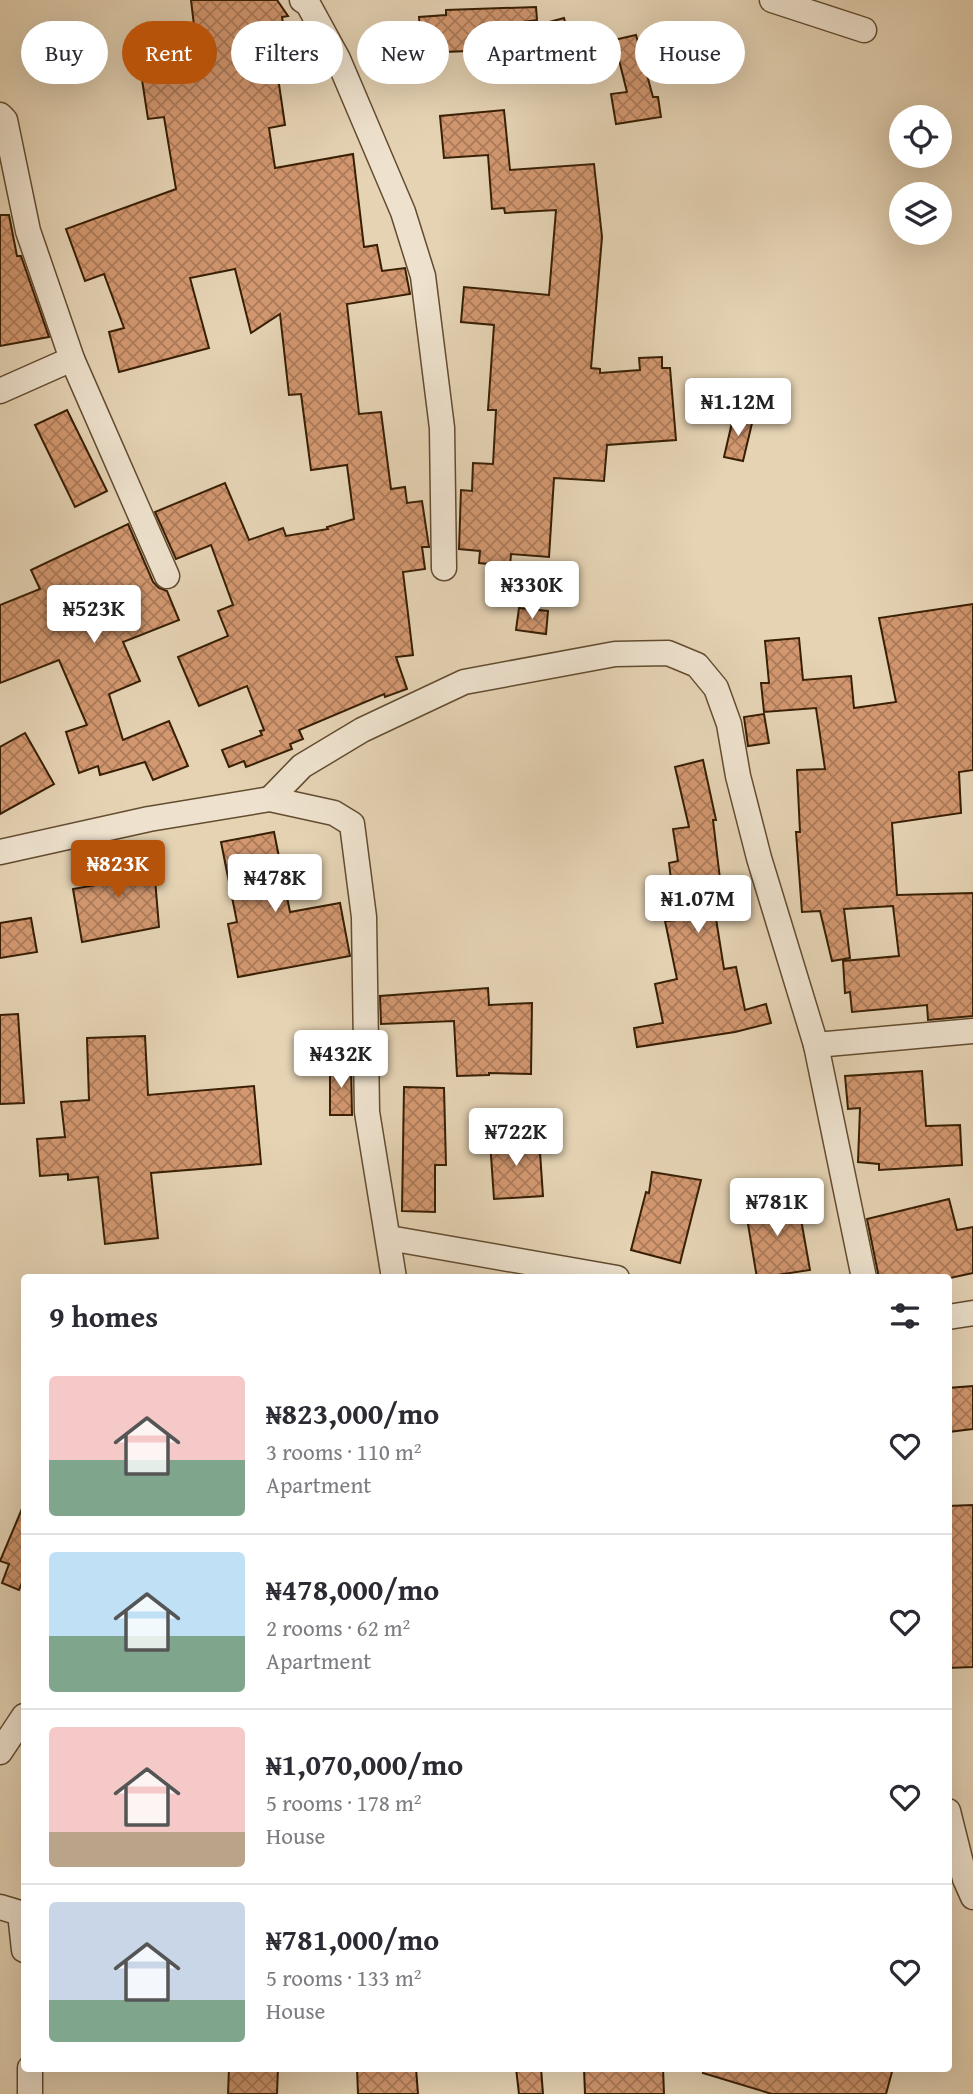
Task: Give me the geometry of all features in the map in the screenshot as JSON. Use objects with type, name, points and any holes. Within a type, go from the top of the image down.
[{"type":"street","points":[[302,0],[308,4],[338,59],[403,212],[423,276],[442,428],[444,568]]},
{"type":"street","points":[[772,0],[863,30]]},
{"type":"street","points":[[0,115],[5,120],[28,231],[72,359],[167,576]]},
{"type":"street","points":[[0,391],[72,359]]},
{"type":"street","points":[[270,799],[302,766],[362,730],[464,682],[615,654],[668,653],[697,665],[716,688],[729,724],[738,776],[760,858],[816,1045],[863,1274]]},
{"type":"street","points":[[0,852],[149,819],[270,799],[334,813],[352,824],[364,917],[367,1112],[394,1274]]},
{"type":"street","points":[[816,1045],[973,1031]]},
{"type":"street","points":[[389,1238],[594,1274]]},
{"type":"street","points":[[952,1316],[973,1313]]},
{"type":"street","points":[[0,1752],[21,1720]]},
{"type":"street","points":[[952,1832],[962,1886]]},
{"type":"street","points":[[0,1901],[21,1904]]},
{"type":"street","points":[[0,1907],[20,1913],[21,1922]]},
{"type":"street","points":[[30,2072],[30,2094]]},
{"type":"building","points":[[191,0],[277,0],[288,16],[282,17],[283,21],[231,21],[231,84],[279,84],[285,125],[269,128],[275,168],[353,154],[364,247],[377,245],[382,271],[405,268],[410,294],[347,304],[359,414],[381,412],[391,489],[405,487],[407,503],[422,501],[429,547],[422,547],[425,569],[403,572],[413,655],[396,657],[407,689],[385,697],[384,694],[299,730],[303,739],[290,744],[292,749],[246,767],[244,761],[229,767],[222,750],[262,735],[260,731],[264,730],[247,686],[199,706],[178,657],[228,636],[218,611],[233,605],[211,545],[176,559],[155,512],[225,483],[249,540],[283,528],[286,536],[328,529],[327,527],[354,519],[347,465],[311,470],[301,394],[289,395],[280,314],[251,333],[235,269],[190,278],[209,348],[119,372],[109,332],[124,328],[104,274],[85,281],[66,229],[176,189],[164,117],[148,119],[143,84],[217,84],[217,21],[193,21]]},
{"type":"building","points":[[536,7],[537,20],[463,21],[463,51],[449,52],[449,21],[419,21],[419,17],[446,15],[446,10]]},
{"type":"building","points":[[635,35],[635,84],[649,84],[653,97],[658,97],[661,117],[616,124],[611,94],[627,92],[621,68],[621,38]]},
{"type":"building","points":[[504,110],[510,170],[594,164],[602,237],[591,368],[600,369],[600,373],[640,370],[639,358],[662,357],[662,368],[670,368],[676,440],[607,445],[604,481],[554,478],[549,557],[511,554],[510,566],[479,563],[480,551],[459,549],[461,490],[472,491],[473,463],[493,464],[496,410],[488,410],[494,325],[461,322],[464,287],[549,295],[556,210],[505,213],[504,208],[492,209],[488,155],[444,158],[440,116]]},
{"type":"building","points":[[0,215],[9,215],[17,256],[21,256],[49,337],[0,346]]},
{"type":"building","points":[[67,410],[107,491],[75,507],[35,425]]},
{"type":"building","points":[[734,414],[753,419],[743,461],[724,457]]},
{"type":"building","points":[[128,524],[153,582],[167,591],[179,620],[123,642],[140,681],[109,694],[123,740],[169,721],[188,766],[153,780],[145,762],[100,775],[98,766],[79,773],[66,732],[87,725],[59,660],[0,683],[0,605],[40,589],[31,570]]},
{"type":"building","points":[[973,604],[973,770],[959,772],[961,813],[892,823],[897,895],[973,893],[973,1016],[928,1020],[927,1005],[852,1012],[850,992],[845,993],[843,961],[899,956],[893,906],[844,909],[850,958],[832,961],[820,911],[802,912],[796,832],[800,832],[797,770],[825,769],[816,708],[764,712],[761,683],[769,683],[765,641],[799,638],[803,680],[851,676],[854,708],[896,702],[879,618]]},
{"type":"building","points":[[519,608],[548,611],[546,634],[516,630]]},
{"type":"building","points":[[764,714],[769,743],[748,746],[744,717]]},
{"type":"building","points":[[25,733],[54,784],[0,814],[0,747]]},
{"type":"building","points":[[703,760],[716,820],[713,820],[720,879],[710,881],[724,969],[736,967],[745,1010],[766,1004],[771,1023],[735,1032],[637,1047],[634,1028],[663,1023],[655,984],[677,979],[665,921],[676,920],[669,863],[678,861],[673,829],[689,827],[675,767]]},
{"type":"building","points":[[274,832],[290,912],[340,903],[350,956],[238,977],[228,924],[237,922],[221,842]]},
{"type":"building","points":[[122,842],[128,872],[154,867],[159,927],[82,942],[73,889],[107,883],[103,845]]},
{"type":"building","points":[[31,918],[37,952],[0,958],[0,923]]},
{"type":"building","points":[[488,988],[489,1005],[532,1003],[531,1074],[489,1073],[457,1076],[454,1021],[381,1024],[380,996]]},
{"type":"building","points":[[18,1014],[24,1103],[0,1104],[0,1015]]},
{"type":"building","points":[[145,1036],[148,1095],[254,1086],[261,1164],[151,1173],[158,1238],[105,1244],[98,1177],[68,1180],[68,1174],[40,1176],[37,1139],[65,1137],[61,1102],[89,1100],[87,1038]]},
{"type":"building","points":[[330,1064],[351,1064],[352,1115],[330,1115]]},
{"type":"building","points":[[922,1071],[926,1126],[960,1125],[962,1165],[879,1170],[879,1164],[858,1162],[860,1108],[848,1109],[845,1076]]},
{"type":"building","points":[[404,1087],[444,1088],[446,1165],[435,1165],[435,1212],[402,1211]]},
{"type":"building","points":[[539,1138],[543,1196],[494,1199],[490,1141]]},
{"type":"building","points":[[652,1172],[701,1180],[680,1263],[631,1250],[646,1192],[649,1193]]},
{"type":"building","points":[[797,1197],[810,1270],[756,1274],[745,1206]]},
{"type":"building","points":[[949,1199],[957,1230],[973,1227],[973,1273],[952,1278],[952,1274],[878,1274],[867,1219]]},
{"type":"building","points":[[973,1386],[973,1429],[952,1432],[952,1388]]},
{"type":"building","points":[[973,1505],[973,1667],[952,1668],[952,1506]]},
{"type":"building","points":[[21,1511],[19,1590],[2,1583],[9,1564],[0,1561]]},
{"type":"building","points":[[229,2072],[278,2072],[277,2094],[228,2094]]},
{"type":"building","points":[[357,2072],[416,2072],[418,2094],[358,2094]]},
{"type":"building","points":[[516,2072],[541,2072],[543,2094],[519,2094]]},
{"type":"building","points":[[584,2072],[663,2072],[664,2094],[585,2094]]},
{"type":"building","points":[[892,2072],[886,2094],[772,2094],[703,2073]]}]
